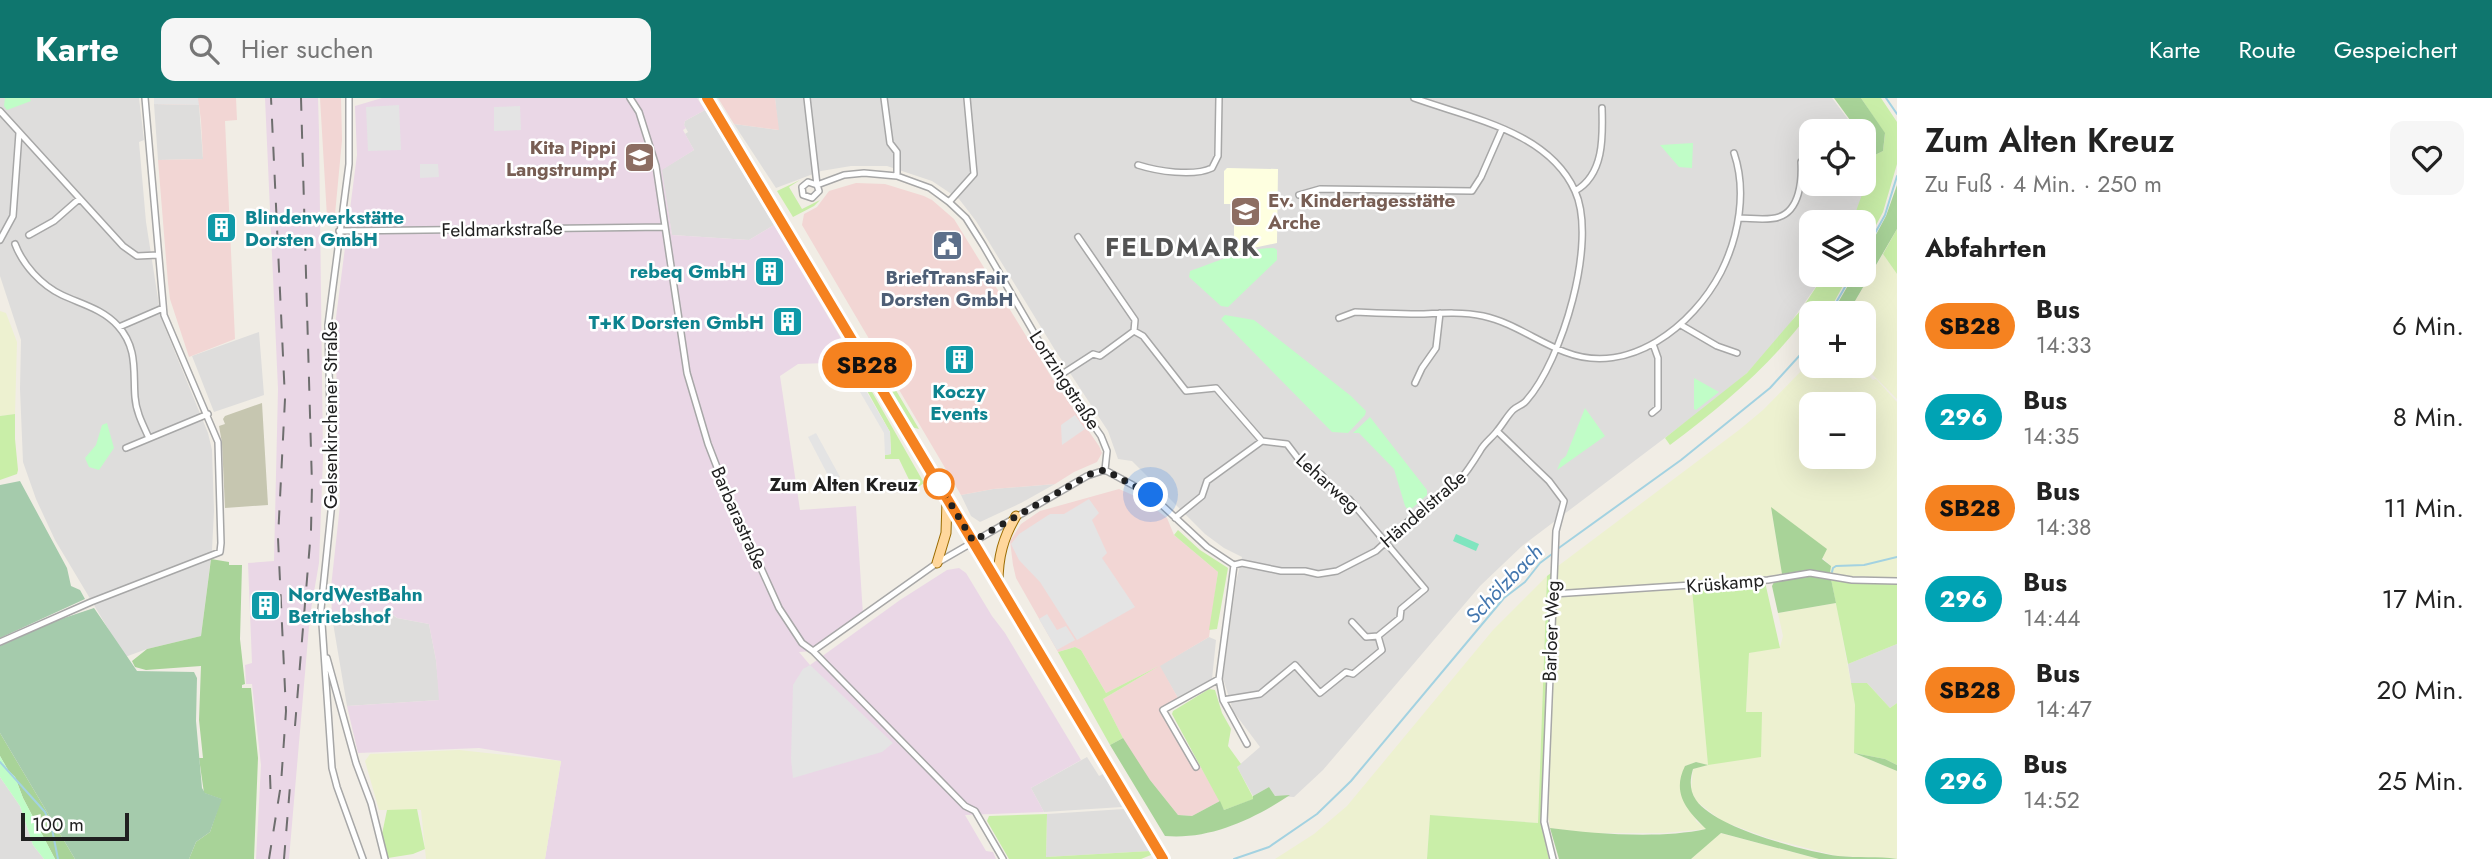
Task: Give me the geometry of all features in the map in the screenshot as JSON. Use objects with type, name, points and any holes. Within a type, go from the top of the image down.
[{"type":"main road","points":[[707,98],[1163,859]]},
{"type":"main road","points":[[937,563],[946,533],[947,499]]},
{"type":"main road","points":[[998,585],[1000,552],[1016,516]]},
{"type":"street","points":[[0,642],[92,602],[220,552],[219,450],[216,435],[171,335],[163,308],[145,98]]},
{"type":"street","name":"Gelsenkirchener Straße","points":[[349,98],[349,164],[328,325],[332,502],[321,595],[332,768],[363,859]]},
{"type":"street","name":"Barbarastraße","points":[[630,98],[639,112],[650,140],[687,373],[708,444],[727,493],[779,608],[802,643],[813,651],[965,806],[975,811],[1003,859]]},
{"type":"street","name":"Lortzingstraße","points":[[807,98],[817,186],[844,176],[864,173],[897,176],[930,188],[966,218],[1059,376],[1105,443],[1105,470]]},
{"type":"street","points":[[884,98],[890,143],[897,152],[897,176]]},
{"type":"street","points":[[949,202],[974,174],[967,98]]},
{"type":"street","points":[[1138,165],[1156,171],[1198,172],[1212,168],[1218,156],[1219,98]]},
{"type":"street","name":"Händelstraße","points":[[1105,470],[1151,495],[1207,547],[1234,565],[1326,574],[1356,563],[1376,551],[1429,502],[1439,499],[1472,466],[1480,450],[1514,409],[1525,402],[1553,357],[1574,294],[1582,256],[1583,235],[1576,191],[1562,170],[1535,145],[1502,129],[1414,98]]},
{"type":"street","points":[[1576,191],[1586,186],[1597,166],[1602,136],[1602,108]]},
{"type":"street","points":[[0,111],[130,252],[142,257],[158,255]]},
{"type":"street","points":[[1299,195],[1320,189],[1472,191],[1502,129]]},
{"type":"street","points":[[0,240],[13,216],[19,133]]},
{"type":"street","points":[[1339,318],[1355,312],[1474,314],[1495,319],[1576,356],[1600,359],[1625,355],[1653,344],[1681,324],[1704,298],[1730,254],[1739,218],[1740,171],[1734,153]]},
{"type":"street","points":[[1739,218],[1780,217],[1790,211],[1799,190]]},
{"type":"street","points":[[29,235],[54,221],[79,199]]},
{"type":"street","name":"Feldmarkstraße","points":[[339,232],[665,226]]},
{"type":"street","name":"Leharweg","points":[[1078,237],[1135,320],[1134,331],[1143,336],[1186,391],[1216,388],[1262,441],[1287,444],[1303,465],[1321,474],[1338,496],[1349,499],[1425,589],[1401,608],[1400,618],[1378,636]]},
{"type":"street","points":[[15,244],[20,256],[44,284],[59,294],[96,308],[119,327],[132,353],[138,413],[149,438]]},
{"type":"street","points":[[119,327],[163,308]]},
{"type":"street","points":[[1415,383],[1436,348],[1440,313]]},
{"type":"street","points":[[1681,324],[1717,346],[1737,353]]},
{"type":"street","points":[[1059,376],[1093,354],[1100,356],[1134,331]]},
{"type":"street","points":[[1652,413],[1658,408],[1658,358],[1653,344]]},
{"type":"street","points":[[126,448],[208,414]]},
{"type":"street","name":"Barloer Weg","points":[[1497,431],[1549,481],[1564,501],[1557,522],[1555,548],[1544,822],[1553,859]]},
{"type":"street","points":[[1175,518],[1202,496],[1207,481],[1262,441]]},
{"type":"street","points":[[813,651],[937,563],[1087,475],[1105,470]]},
{"type":"street","points":[[1234,565],[1219,679],[1223,700],[1247,744]]},
{"type":"street","name":"Krüskamp","points":[[1553,594],[1758,580],[1810,573],[1852,580],[1897,581]]},
{"type":"street","points":[[1223,700],[1260,694],[1295,665],[1320,693],[1346,672],[1353,674],[1382,650],[1378,636],[1366,638],[1352,622]]},
{"type":"street","name":"Gelsenkirchener Straße","points":[[324,648],[356,763],[371,803],[385,859]]},
{"type":"street","points":[[1195,767],[1163,710],[1219,679]]},
{"type":"shaded area","points":[[0,98],[139,98],[144,140],[139,142],[146,222],[161,318],[208,433],[212,450],[212,550],[201,636],[125,657],[55,540],[36,499],[23,462],[21,340],[0,276]]},
{"type":"shaded area","points":[[154,98],[236,98],[237,120],[225,121],[235,339],[189,357],[170,299],[158,160],[203,159],[199,105],[154,104]]},
{"type":"shaded area","points":[[154,98],[198,98],[199,105],[154,104]]},
{"type":"shaded area","points":[[265,98],[318,98],[323,458],[319,563],[310,615],[289,859],[256,859],[261,765],[252,684],[246,684],[245,665],[252,663],[248,563],[274,561],[278,389]]},
{"type":"shaded area","points":[[320,98],[341,98],[342,140],[334,225],[327,217]]},
{"type":"shaded area","points":[[382,98],[697,98],[705,110],[685,121],[686,128],[683,130],[694,150],[662,170],[672,235],[749,240],[774,225],[855,362],[798,364],[780,376],[800,510],[856,506],[863,615],[813,651],[799,652],[810,665],[900,600],[947,570],[959,568],[966,573],[1005,633],[1081,760],[1031,788],[1044,812],[965,815],[986,851],[993,852],[996,859],[545,859],[561,761],[479,748],[358,753],[347,706],[439,700],[436,660],[429,624],[397,618],[390,612],[379,611],[332,617],[331,587],[340,505],[335,325],[357,155],[355,106]]},
{"type":"shaded area","points":[[718,98],[775,98],[779,130],[734,124]]},
{"type":"shaded area","points":[[775,98],[1832,98],[1848,119],[1799,119],[1799,196],[1862,196],[1857,210],[1799,210],[1799,287],[1816,287],[1806,301],[1799,301],[1799,311],[1784,332],[1747,373],[1522,546],[1480,586],[1323,770],[1294,797],[1275,796],[1269,787],[1253,796],[1237,767],[1260,747],[1233,711],[1223,678],[1242,557],[1205,534],[1132,461],[1118,459],[1108,431],[976,221],[959,199],[932,181],[887,166],[851,166],[821,171],[776,188],[734,124],[778,130]]},
{"type":"shaded area","points":[[154,104],[199,105],[203,159],[158,160]]},
{"type":"shaded area","points":[[399,105],[401,150],[368,151],[366,107]]},
{"type":"shaded area","points":[[520,106],[521,130],[494,131],[494,107]]},
{"type":"shaded area","points":[[705,110],[774,225],[749,240],[672,235],[661,170],[694,150],[685,134],[688,132],[685,121]]},
{"type":"shaded area","points":[[420,164],[438,164],[439,177],[420,178]]},
{"type":"shaded area","points":[[1227,168],[1278,169],[1277,243],[1234,252],[1234,204],[1224,204],[1224,171]]},
{"type":"shaded area","points":[[856,183],[885,184],[924,196],[954,219],[1052,378],[1099,446],[1102,453],[1097,462],[1055,484],[993,489],[961,495],[802,225],[804,214],[817,207],[829,191]]},
{"type":"shaded area","points":[[1883,254],[1897,274],[1897,399],[1876,378],[1876,301],[1855,301],[1863,287],[1876,287],[1876,266]]},
{"type":"shaded area","points":[[0,311],[6,313],[17,342],[15,414],[0,416]]},
{"type":"shaded area","points":[[259,332],[264,395],[214,412],[192,356]]},
{"type":"shaded area","points":[[855,372],[890,432],[891,454],[885,455],[884,433],[850,375]]},
{"type":"shaded area","points":[[1799,373],[1799,378],[1876,379],[1897,402],[1897,578],[1830,573],[1831,566],[1771,508],[1782,574],[1728,581],[1563,591],[1557,589],[1558,566],[1739,430]]},
{"type":"shaded area","points":[[262,403],[268,505],[225,508],[219,426],[225,424],[225,416]]},
{"type":"shaded area","points":[[1075,415],[1085,429],[1062,445],[1061,425]]},
{"type":"shaded area","points":[[816,433],[840,477],[831,481],[808,437]]},
{"type":"shaded area","points":[[20,481],[67,568],[71,586],[80,590],[85,599],[0,638],[0,485]]},
{"type":"shaded area","points":[[1055,484],[980,522],[971,516],[961,495],[993,489]]},
{"type":"shaded area","points":[[1119,489],[1144,500],[1167,518],[1174,535],[1218,572],[1209,637],[1160,666],[1178,698],[1159,709],[1193,767],[1199,764],[1220,801],[1192,816],[1178,815],[1150,780],[1129,750],[1103,699],[1159,666],[1106,693],[1081,650],[1075,647],[1058,652],[1016,578],[1013,565],[1010,541],[1021,524],[1040,511]]},
{"type":"shaded area","points":[[1089,499],[1099,513],[1092,520],[1107,553],[1102,558],[1135,607],[1077,640],[1040,582],[1019,560],[1011,544],[1019,534],[1050,514],[1064,514]]},
{"type":"shaded area","points":[[1547,576],[1538,823],[1430,815],[1427,859],[1275,859],[1314,834],[1347,806],[1493,630]]},
{"type":"shaded area","points":[[1692,589],[1708,764],[1761,712],[1746,712],[1749,653],[1780,647],[1783,636],[1778,613],[1836,603],[1855,705],[1854,753],[1897,771],[1897,859],[1837,856],[1768,838],[1722,821],[1696,801],[1691,790],[1693,769],[1707,765],[1696,762],[1685,766],[1696,821],[1707,829],[1664,833],[1589,833],[1550,828],[1548,815],[1556,601],[1560,596]]},
{"type":"shaded area","points":[[94,608],[137,671],[194,672],[197,678],[196,721],[202,788],[205,793],[222,799],[210,832],[196,842],[189,859],[75,859],[0,733],[0,646],[58,620]]},
{"type":"shaded area","points":[[379,611],[390,613],[397,618],[429,624],[440,700],[347,706],[332,617]]},
{"type":"shaded area","points":[[1047,614],[1057,630],[1066,626],[1075,640],[1057,650],[1039,619]]},
{"type":"shaded area","points":[[1209,637],[1216,640],[1212,679],[1178,698],[1159,666]]},
{"type":"shaded area","points":[[1897,644],[1897,703],[1890,708],[1867,683],[1851,683],[1848,664]]},
{"type":"shaded area","points":[[810,665],[893,743],[882,752],[793,778],[793,685],[803,669]]},
{"type":"shaded area","points":[[459,750],[561,761],[545,859],[426,859],[421,810],[379,810],[365,761],[370,754]]},
{"type":"shaded area","points":[[1087,757],[1099,776],[1103,774],[1122,807],[1044,812],[1031,788]]},
{"type":"shaded area","points":[[0,777],[20,806],[33,845],[44,859],[0,859]]},
{"type":"shaded area","points":[[1124,809],[1150,851],[1046,857],[1047,814]]},
{"type":"shaded area","points":[[1720,833],[1819,859],[1691,859]]},
{"type":"green space","points":[[5,98],[30,98],[31,101],[7,110],[4,106]]},
{"type":"green space","points":[[1834,98],[1861,98],[1875,119],[1849,119]]},
{"type":"green space","points":[[1861,98],[1881,98],[1897,122],[1897,164],[1883,212],[1876,225],[1876,210],[1856,210],[1861,196],[1876,196],[1876,154],[1883,151],[1885,134]]},
{"type":"green space","points":[[1876,120],[1885,133],[1883,151],[1876,154]]},
{"type":"green space","points":[[1693,143],[1692,168],[1679,167],[1660,145]]},
{"type":"green space","points":[[800,180],[789,187],[802,209],[820,200],[793,217],[777,191]]},
{"type":"green space","points":[[1897,185],[1897,229],[1876,265],[1876,235]]},
{"type":"green space","points":[[1897,229],[1897,274],[1883,254]]},
{"type":"green space","points":[[1274,248],[1277,250],[1277,260],[1228,307],[1221,306],[1189,277],[1190,271],[1231,256]]},
{"type":"green space","points":[[1816,287],[1842,287],[1835,301],[1807,301]]},
{"type":"green space","points":[[1847,287],[1863,287],[1855,301],[1839,301]]},
{"type":"green space","points":[[1799,312],[1799,326],[1776,353],[1726,401],[1670,445],[1665,438],[1747,373]]},
{"type":"green space","points":[[1225,315],[1254,320],[1351,396],[1366,411],[1365,415],[1348,433],[1332,432],[1221,319]]},
{"type":"green space","points":[[851,362],[855,362],[924,483],[914,490],[899,459],[885,459],[885,455],[891,454],[890,432]]},
{"type":"green space","points":[[1694,378],[1719,392],[1696,410],[1694,409]]},
{"type":"green space","points":[[894,387],[919,429],[911,427],[889,392]]},
{"type":"green space","points":[[1585,408],[1605,436],[1557,470],[1566,456]]},
{"type":"green space","points":[[15,414],[18,470],[17,474],[0,480],[0,416]]},
{"type":"green space","points":[[1370,417],[1427,490],[1427,495],[1409,511],[1394,469],[1359,433],[1353,433]]},
{"type":"green space","points":[[107,423],[114,448],[99,470],[89,467],[85,458],[96,445],[102,425]]},
{"type":"green space","points":[[1771,507],[1827,549],[1822,559],[1831,566],[1830,573],[1809,570],[1782,574]]},
{"type":"green space","points":[[1178,530],[1200,550],[1228,568],[1217,629],[1209,630],[1218,572],[1174,535]]},
{"type":"green space","points":[[1456,534],[1479,544],[1476,551],[1453,541]]},
{"type":"green space","points":[[211,559],[229,562],[229,565],[242,565],[240,639],[245,684],[242,688],[251,688],[258,758],[254,859],[189,859],[196,842],[210,832],[221,799],[204,793],[199,758],[203,758],[199,720],[201,666],[146,670],[135,667],[132,661],[147,649],[201,636]]},
{"type":"green space","points":[[1551,573],[1541,823],[1549,859],[1427,859],[1430,815],[1538,823],[1547,576]]},
{"type":"green space","points":[[1813,576],[1831,579],[1836,603],[1778,613],[1772,586],[1774,582]]},
{"type":"green space","points":[[1831,579],[1850,583],[1897,584],[1897,644],[1848,664]]},
{"type":"green space","points":[[1765,582],[1780,648],[1749,653],[1746,712],[1762,712],[1761,757],[1708,765],[1692,589]]},
{"type":"green space","points":[[1075,647],[1081,650],[1106,693],[1159,666],[1103,699],[1123,738],[1110,745],[1058,652]]},
{"type":"green space","points":[[1851,683],[1867,683],[1890,708],[1897,703],[1897,765],[1885,759],[1854,753],[1855,705]]},
{"type":"green space","points":[[1209,689],[1215,690],[1222,713],[1231,729],[1228,746],[1241,764],[1237,767],[1254,799],[1224,810],[1172,714]]},
{"type":"green space","points":[[0,733],[75,859],[55,859],[15,777],[0,756]]},
{"type":"green space","points":[[1123,738],[1150,780],[1178,815],[1192,816],[1220,801],[1224,810],[1253,799],[1253,796],[1269,787],[1275,796],[1290,795],[1231,826],[1198,835],[1165,836],[1110,745]]},
{"type":"green space","points":[[1854,753],[1885,759],[1897,765],[1897,771]]},
{"type":"green space","points":[[0,756],[15,777],[55,859],[44,859],[33,845],[20,806],[0,777]]},
{"type":"green space","points":[[1696,762],[1708,765],[1693,769],[1692,792],[1706,810],[1721,820],[1761,837],[1823,853],[1845,857],[1897,859],[1819,859],[1721,833],[1691,859],[1559,859],[1550,828],[1649,835],[1706,829],[1688,809],[1681,793],[1681,776],[1685,766]]},
{"type":"green space","points":[[417,809],[425,849],[388,858],[382,834],[387,810]]},
{"type":"green space","points":[[1047,814],[1046,857],[1150,851],[1151,855],[1141,859],[1009,859],[987,821],[989,816]]},
{"type":"waterway","points":[[1886,98],[1897,114]]},
{"type":"waterway","name":"Schölzbach","points":[[1876,231],[1885,215],[1897,176]]},
{"type":"waterway","name":"Schölzbach","points":[[1837,301],[1845,287]]},
{"type":"waterway","name":"Schölzbach","points":[[1556,550],[1681,460],[1770,388],[1799,356]]},
{"type":"waterway","name":"Schölzbach","points":[[1234,859],[1269,847],[1317,814],[1351,781],[1504,598],[1525,582],[1540,563],[1552,554]]},
{"type":"waterway","points":[[1832,572],[1836,566],[1864,565],[1897,557]]},
{"type":"waterway","name":"Schölzbach","points":[[0,762],[45,812],[52,829],[58,859]]},
{"type":"railway","points":[[269,859],[281,784],[286,711],[278,538],[285,399],[271,98]]},
{"type":"railway","points":[[295,726],[311,530],[312,485],[301,98]]},
{"type":"railway","points":[[270,775],[271,803]]},
{"type":"railway","points":[[284,859],[290,786]]},
{"type":"bus line","name":"SB28","points":[[707,98],[1163,859]]},
{"type":"place","name":"Kita Pippi Langstrumpf","points":[[639,158]]},
{"type":"place","name":"Ev. Kindertagesstätte Arche","points":[[1245,211]]},
{"type":"place","name":"Blindenwerkstätte Dorsten GmbH","points":[[222,228]]},
{"type":"place","name":"BriefTransFair Dorsten GmbH","points":[[947,246]]},
{"type":"place","name":"rebeq GmbH","points":[[769,271]]},
{"type":"place","name":"T+K Dorsten GmbH","points":[[787,322]]},
{"type":"place","name":"Koczy Events","points":[[959,360]]},
{"type":"place","name":"Zum Alten Kreuz","points":[[939,484]]},
{"type":"place","name":"NordWestBahn Betriebshof","points":[[265,605]]},
{"type":"district","name":"FELDMARK","points":[[1183,247]]},
{"type":"route","points":[[939,484],[973,541],[1094,472],[1105,470],[1151,495]]}]
